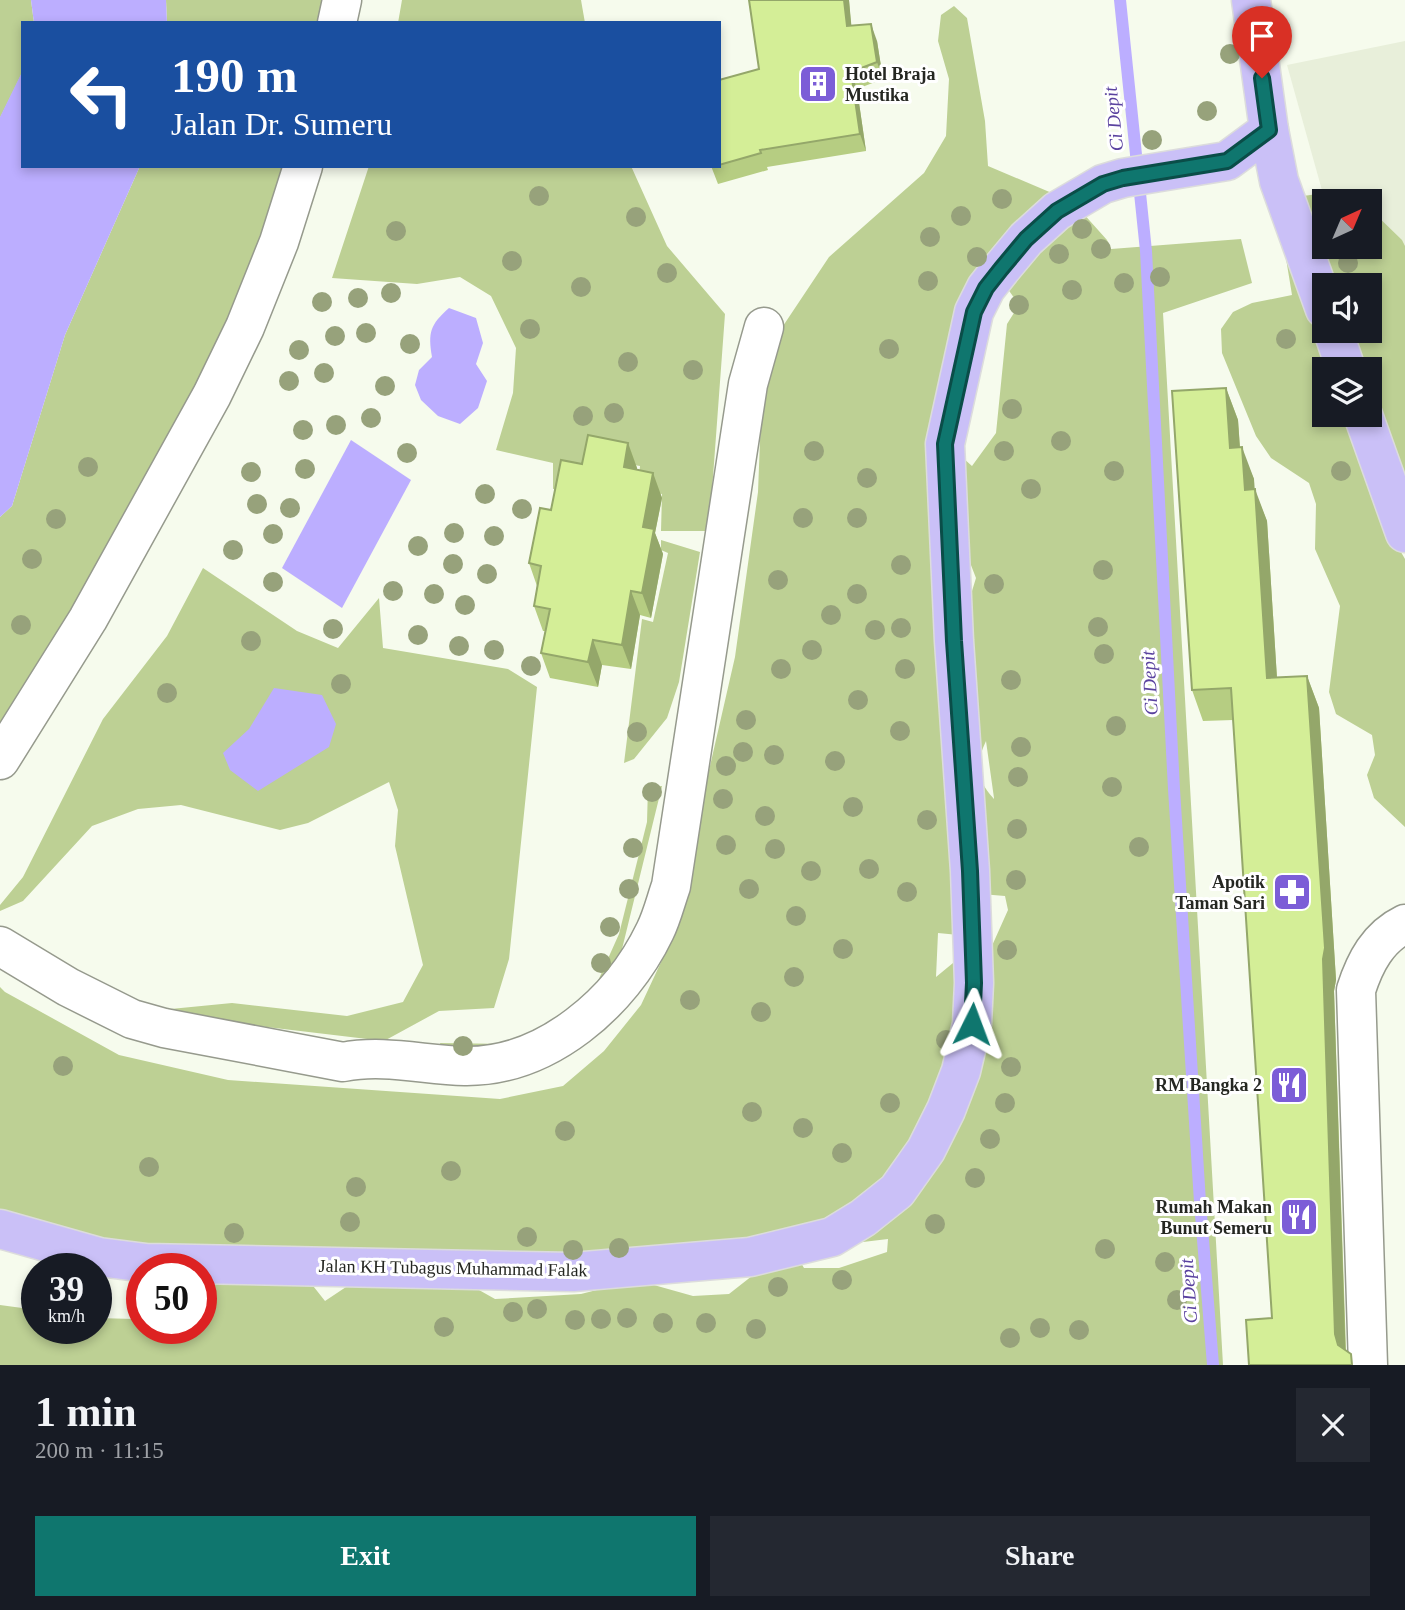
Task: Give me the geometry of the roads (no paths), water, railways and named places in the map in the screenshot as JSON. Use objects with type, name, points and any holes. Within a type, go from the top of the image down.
[{"type":"main road","points":[[1251,0],[1279,181],[1312,273]]},
{"type":"main road","name":"Jalan KH Tubagus Muhammad Falak","points":[[10,1235],[99,1257],[146,1263],[573,1272],[750,1256],[832,1237],[863,1218],[897,1191],[926,1150],[946,1110],[961,1071],[972,1024],[974,983],[970,871],[954,641],[945,444],[974,312],[986,288],[1026,239],[1044,222],[1081,196],[1103,184],[1123,178],[1213,163],[1269,130]]},
{"type":"main road","points":[[1213,163],[1279,181]]},
{"type":"main road","points":[[1367,427],[1405,533]]},
{"type":"lane","points":[[337,21],[342,0]]},
{"type":"lane","points":[[0,760],[88,619],[212,395],[246,327],[279,242],[302,168]]},
{"type":"lane","points":[[0,946],[68,987],[132,1019],[164,1028],[343,1062],[366,1057],[467,1066],[504,1062],[531,1054],[554,1043],[587,1017],[613,993],[639,959],[656,930],[671,886],[748,384],[764,327]]},
{"type":"lane","points":[[1368,1365],[1356,990],[1374,950],[1392,930],[1405,924]]},
{"type":"waterway","name":"Ci Depit","points":[[1120,0],[1146,251],[1174,789],[1213,1365]]},
{"type":"place","name":"Hotel Braja Mustika","points":[[818,84]]},
{"type":"place","name":"Apotik Taman Sari","points":[[1292,892]]},
{"type":"place","name":"RM Bangka 2","points":[[1289,1085]]},
{"type":"place","name":"Rumah Makan Bunut Semeru","points":[[1299,1217]]}]
